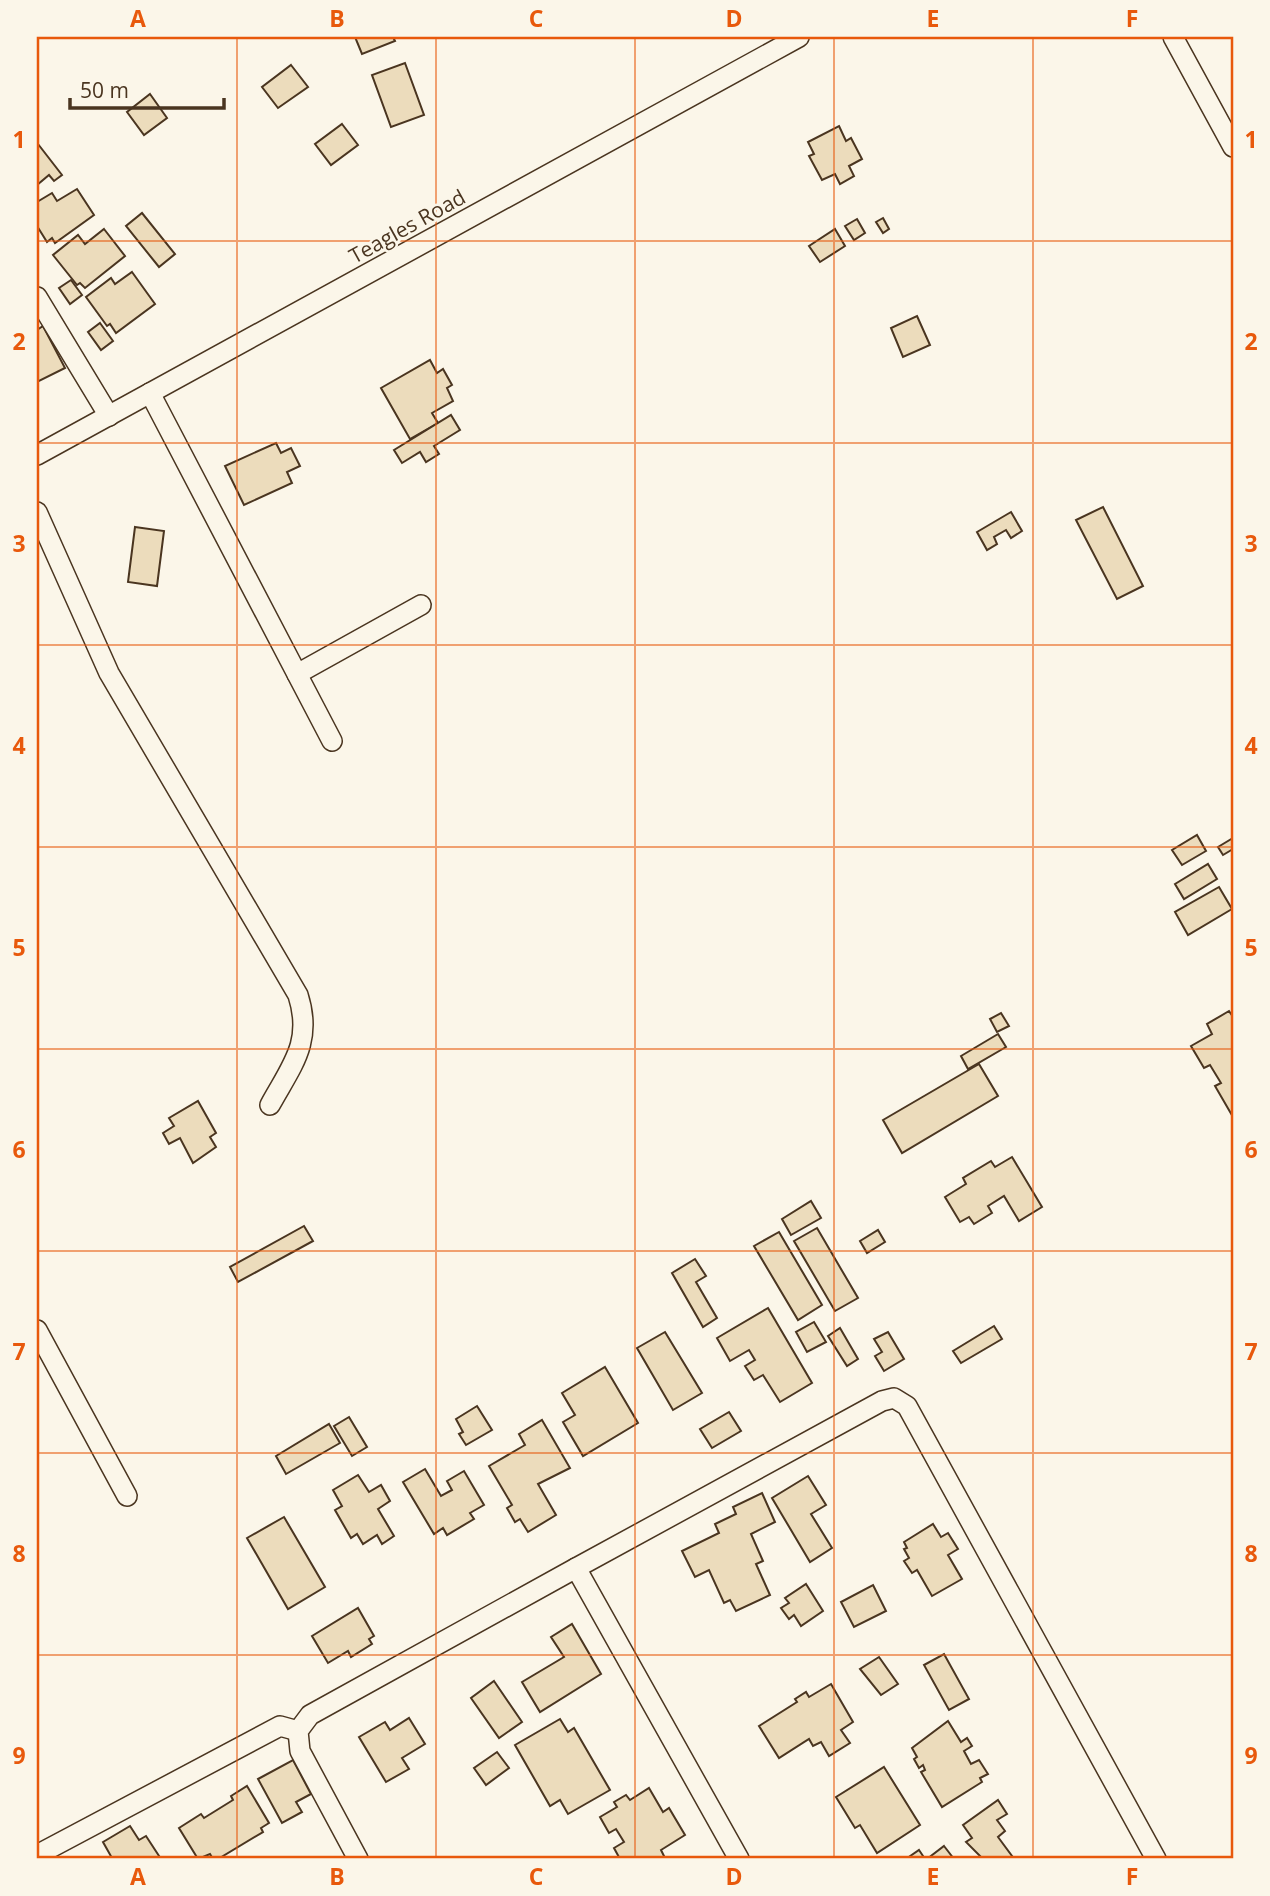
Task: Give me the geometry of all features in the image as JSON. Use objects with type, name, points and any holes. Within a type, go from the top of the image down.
[{"type":"street","name":"Teagles Road","points":[[37,455],[799,37]]},
{"type":"street","points":[[1173,37],[1233,147]]},
{"type":"street","points":[[37,297],[109,416]]},
{"type":"street","points":[[150,393],[332,741]]},
{"type":"street","points":[[37,512],[109,673],[298,995],[305,1018],[304,1042],[270,1105]]},
{"type":"street","points":[[298,674],[421,605]]},
{"type":"street","points":[[37,1330],[127,1496]]},
{"type":"street","points":[[358,1859],[300,1751],[298,1731],[310,1715],[882,1401],[894,1398],[907,1406],[1156,1859]]},
{"type":"street","points":[[576,1568],[739,1859]]},
{"type":"street","points":[[37,1854],[280,1726],[298,1731]]},
{"type":"building","points":[[355,37],[393,37],[395,41],[362,54]]},
{"type":"building","points":[[405,63],[424,115],[391,127],[372,75]]},
{"type":"building","points":[[291,65],[308,87],[278,108],[262,87]]},
{"type":"building","points":[[150,94],[167,118],[144,135],[127,112]]},
{"type":"building","points":[[342,124],[358,145],[331,165],[315,144]]},
{"type":"building","points":[[839,126],[846,141],[851,138],[862,159],[849,166],[854,176],[840,184],[835,174],[822,180],[809,156],[814,154],[808,142]]},
{"type":"building","points":[[38,144],[62,175],[54,181],[49,175],[37,185]]},
{"type":"building","points":[[77,189],[94,215],[55,243],[52,238],[47,242],[37,226],[37,202],[52,193],[57,201]]},
{"type":"building","points":[[142,213],[175,254],[159,267],[126,226]]},
{"type":"building","points":[[883,218],[889,229],[883,233],[876,222]]},
{"type":"building","points":[[857,219],[865,233],[854,240],[845,226]]},
{"type":"building","points":[[104,229],[125,256],[85,288],[80,283],[77,285],[53,255],[78,235],[85,244]]},
{"type":"building","points":[[835,229],[845,246],[820,262],[809,246]]},
{"type":"building","points":[[132,272],[155,304],[116,333],[110,324],[107,326],[86,297],[111,278],[115,284]]},
{"type":"building","points":[[71,280],[82,295],[70,304],[59,288]]},
{"type":"building","points":[[917,316],[930,345],[903,357],[891,328]]},
{"type":"building","points":[[100,323],[113,341],[101,350],[88,332]]},
{"type":"building","points":[[43,326],[65,368],[37,382],[37,330]]},
{"type":"building","points":[[430,360],[437,373],[443,369],[452,385],[447,388],[453,401],[432,413],[438,423],[410,439],[381,388]]},
{"type":"building","points":[[451,415],[460,430],[434,446],[439,454],[426,462],[420,452],[402,463],[394,450]]},
{"type":"building","points":[[276,443],[281,453],[291,448],[300,466],[287,472],[292,483],[244,505],[225,466]]},
{"type":"building","points":[[1103,507],[1143,586],[1117,599],[1076,520]]},
{"type":"building","points":[[1011,512],[1022,531],[1011,538],[1006,530],[994,537],[997,544],[987,550],[977,532]]},
{"type":"building","points":[[135,527],[164,531],[157,586],[128,582]]},
{"type":"building","points":[[1197,835],[1206,851],[1182,865],[1172,850]]},
{"type":"building","points":[[1233,838],[1233,849],[1223,855],[1218,847]]},
{"type":"building","points":[[1208,864],[1217,879],[1184,899],[1175,884]]},
{"type":"building","points":[[1219,887],[1232,909],[1188,935],[1175,912]]},
{"type":"building","points":[[1229,1011],[1233,1017],[1233,1117],[1215,1086],[1221,1083],[1210,1065],[1204,1068],[1191,1046],[1212,1034],[1207,1024]]},
{"type":"building","points":[[1001,1013],[1009,1026],[997,1032],[990,1019]]},
{"type":"building","points":[[998,1034],[1006,1047],[968,1069],[961,1056]]},
{"type":"building","points":[[979,1064],[998,1096],[902,1153],[883,1120]]},
{"type":"building","points":[[198,1101],[216,1133],[210,1137],[216,1147],[193,1163],[180,1138],[169,1144],[163,1133],[174,1126],[169,1118]]},
{"type":"building","points":[[1012,1157],[1042,1207],[1019,1221],[1004,1196],[988,1206],[992,1213],[974,1224],[969,1217],[960,1222],[945,1197],[966,1184],[963,1178],[991,1161],[995,1167]]},
{"type":"building","points":[[811,1201],[821,1218],[791,1235],[782,1219]]},
{"type":"building","points":[[304,1226],[313,1241],[238,1282],[230,1267]]},
{"type":"building","points":[[817,1228],[858,1298],[835,1311],[794,1241]]},
{"type":"building","points":[[878,1230],[885,1242],[867,1253],[860,1241]]},
{"type":"building","points":[[779,1232],[822,1305],[798,1320],[754,1246]]},
{"type":"building","points":[[695,1259],[706,1276],[696,1282],[717,1318],[703,1327],[672,1273]]},
{"type":"building","points":[[768,1308],[812,1383],[780,1402],[763,1375],[754,1380],[745,1366],[755,1360],[749,1350],[730,1361],[717,1338]]},
{"type":"building","points":[[814,1322],[826,1342],[807,1352],[796,1332]]},
{"type":"building","points":[[994,1326],[1002,1339],[961,1363],[953,1351]]},
{"type":"building","points":[[840,1328],[858,1359],[847,1366],[828,1336]]},
{"type":"building","points":[[665,1332],[702,1393],[673,1410],[637,1348]]},
{"type":"building","points":[[888,1332],[904,1359],[884,1371],[875,1356],[882,1352],[874,1339]]},
{"type":"building","points":[[605,1367],[638,1423],[583,1456],[563,1422],[575,1415],[562,1393]]},
{"type":"building","points":[[477,1406],[492,1430],[466,1445],[459,1434],[463,1432],[456,1419]]},
{"type":"building","points":[[729,1412],[741,1431],[712,1448],[700,1429]]},
{"type":"building","points":[[349,1417],[367,1447],[352,1456],[334,1426]]},
{"type":"building","points":[[542,1420],[570,1468],[538,1484],[556,1515],[528,1532],[520,1519],[515,1522],[507,1508],[512,1505],[489,1466],[525,1445],[519,1434]]},
{"type":"building","points":[[329,1424],[340,1443],[286,1474],[276,1456]]},
{"type":"building","points":[[425,1469],[441,1496],[452,1490],[447,1481],[464,1471],[484,1505],[470,1513],[474,1519],[447,1535],[443,1528],[434,1534],[403,1482]]},
{"type":"building","points":[[358,1475],[369,1492],[381,1485],[390,1501],[378,1509],[394,1536],[382,1544],[377,1535],[363,1544],[357,1534],[351,1538],[335,1510],[342,1506],[333,1490]]},
{"type":"building","points":[[808,1476],[826,1505],[811,1514],[832,1548],[810,1562],[772,1498]]},
{"type":"building","points":[[762,1493],[775,1522],[751,1534],[763,1561],[756,1564],[770,1595],[736,1611],[730,1600],[724,1603],[709,1570],[695,1577],[682,1551],[719,1533],[715,1524],[736,1514],[733,1507]]},
{"type":"building","points":[[284,1517],[325,1587],[288,1609],[247,1538]]},
{"type":"building","points":[[933,1524],[941,1537],[948,1533],[958,1549],[948,1555],[962,1579],[932,1596],[917,1570],[912,1573],[904,1561],[909,1558],[904,1542]]},
{"type":"building","points":[[806,1584],[823,1611],[801,1626],[794,1615],[789,1619],[781,1608],[789,1603],[785,1598]]},
{"type":"building","points":[[873,1585],[886,1611],[854,1627],[841,1602]]},
{"type":"building","points":[[358,1608],[374,1636],[369,1639],[372,1644],[351,1657],[348,1651],[328,1663],[312,1636]]},
{"type":"building","points":[[572,1624],[601,1674],[540,1712],[522,1682],[564,1657],[551,1637]]},
{"type":"building","points":[[944,1654],[969,1699],[949,1710],[924,1665]]},
{"type":"building","points":[[879,1657],[898,1684],[881,1695],[860,1669]]},
{"type":"building","points":[[494,1681],[522,1722],[499,1738],[471,1698]]},
{"type":"building","points":[[831,1684],[853,1722],[841,1730],[850,1743],[829,1756],[821,1742],[813,1746],[809,1739],[779,1758],[759,1726],[797,1702],[795,1699],[806,1692],[809,1697]]},
{"type":"building","points":[[409,1718],[425,1744],[402,1758],[409,1769],[386,1782],[359,1737],[385,1722],[390,1730]]},
{"type":"building","points":[[560,1719],[568,1732],[574,1728],[610,1790],[568,1814],[560,1800],[550,1806],[515,1745]]},
{"type":"building","points":[[948,1721],[961,1742],[967,1738],[972,1746],[964,1751],[971,1764],[979,1760],[988,1774],[980,1778],[982,1782],[942,1807],[921,1772],[925,1770],[923,1765],[919,1768],[914,1759],[917,1757],[912,1748]]},
{"type":"building","points":[[497,1752],[509,1768],[486,1785],[474,1768]]},
{"type":"building","points":[[293,1760],[311,1794],[296,1802],[302,1812],[282,1823],[258,1779]]},
{"type":"building","points":[[884,1767],[920,1825],[877,1853],[860,1825],[855,1828],[836,1797]]},
{"type":"building","points":[[247,1786],[269,1823],[261,1828],[263,1832],[218,1859],[213,1859],[210,1854],[198,1859],[179,1828],[201,1814],[204,1818],[233,1800],[231,1796]]},
{"type":"building","points":[[649,1788],[663,1812],[669,1808],[685,1835],[661,1850],[665,1858],[663,1859],[620,1859],[614,1848],[624,1842],[616,1829],[609,1833],[600,1817],[617,1807],[614,1802],[626,1795],[630,1800]]},
{"type":"building","points":[[998,1800],[1007,1814],[997,1820],[1005,1831],[998,1837],[1012,1856],[1007,1859],[983,1859],[966,1842],[972,1838],[963,1825]]},
{"type":"building","points":[[130,1826],[139,1840],[146,1836],[161,1859],[110,1859],[112,1858],[103,1842]]},
{"type":"building","points":[[944,1846],[954,1859],[927,1859]]},
{"type":"building","points":[[919,1850],[925,1859],[906,1859]]}]
